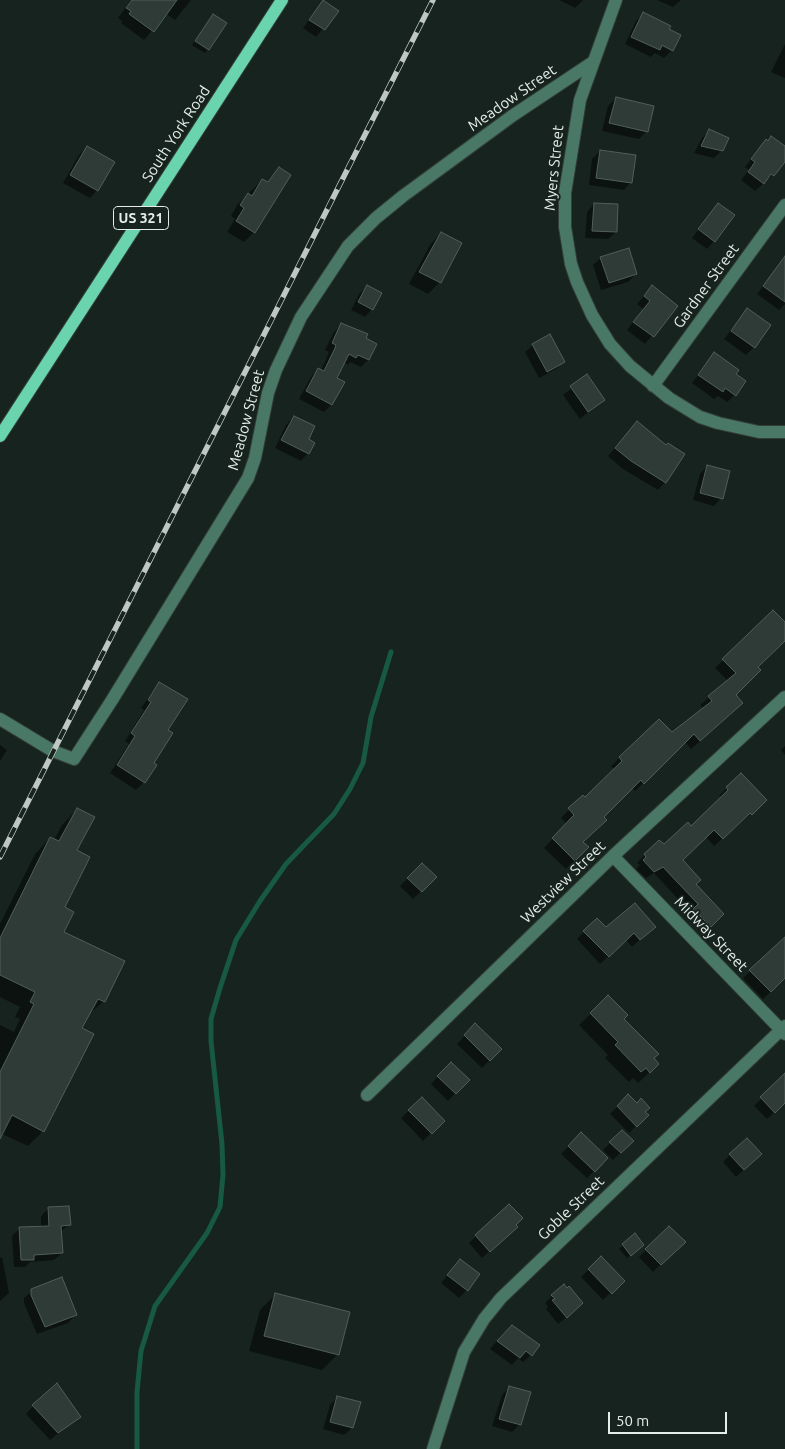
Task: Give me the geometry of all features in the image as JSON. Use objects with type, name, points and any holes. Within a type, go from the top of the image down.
[{"type":"main road","name":"South York Road","points":[[0,436],[282,0]]},
{"type":"street","name":"Myers Street","points":[[616,0],[593,62],[576,119],[565,193],[565,227],[571,264],[592,316],[610,344],[630,366],[653,386],[685,408],[718,424],[759,432],[785,432]]},
{"type":"street","name":"Meadow Street","points":[[0,719],[53,751],[74,759],[154,634],[248,478],[255,458],[268,392],[276,370],[301,317],[348,246],[376,218],[403,196],[512,116],[593,62]]},
{"type":"street","name":"Gardner Street","points":[[653,386],[785,205]]},
{"type":"street","name":"Westview Street","points":[[366,1095],[613,856],[785,697]]},
{"type":"street","name":"Midway Street","points":[[613,856],[784,1030]]},
{"type":"street","name":"Goble Street","points":[[433,1449],[464,1352],[484,1319],[501,1298],[784,1030]]},
{"type":"building","points":[[132,0],[177,0],[154,32],[129,14],[131,11],[126,8]]},
{"type":"building","points":[[323,0],[339,11],[325,30],[309,20]]},
{"type":"building","points":[[643,12],[671,26],[669,29],[681,35],[673,51],[662,45],[660,50],[631,37]]},
{"type":"building","points":[[213,14],[227,23],[209,50],[195,41]]},
{"type":"building","points":[[616,97],[654,106],[648,132],[609,123]]},
{"type":"building","points":[[709,129],[729,138],[723,151],[701,146]]},
{"type":"building","points":[[771,136],[785,146],[785,162],[774,176],[771,174],[764,184],[748,172],[755,162],[751,159],[766,139],[768,141]]},
{"type":"building","points":[[87,146],[115,162],[98,191],[70,175]]},
{"type":"building","points":[[600,150],[636,155],[632,183],[596,178]]},
{"type":"building","points":[[279,167],[291,175],[255,233],[236,221],[244,208],[240,205],[248,193],[252,196],[262,179],[268,182]]},
{"type":"building","points":[[594,203],[618,204],[617,232],[592,231]]},
{"type":"building","points":[[718,203],[735,215],[715,242],[698,229]]},
{"type":"building","points":[[441,232],[462,243],[441,283],[419,272]]},
{"type":"building","points":[[629,248],[637,274],[609,283],[600,257]]},
{"type":"building","points":[[785,256],[785,302],[763,286]]},
{"type":"building","points":[[367,285],[382,293],[373,310],[358,302]]},
{"type":"building","points":[[652,285],[678,306],[654,337],[633,322],[650,301],[644,296]]},
{"type":"building","points":[[747,308],[771,325],[755,348],[731,331]]},
{"type":"building","points":[[341,323],[368,334],[366,338],[377,344],[369,360],[358,355],[356,358],[349,354],[337,378],[345,382],[332,405],[306,391],[318,368],[324,371],[335,348],[336,345],[332,343]]},
{"type":"building","points":[[550,334],[565,362],[547,372],[532,344]]},
{"type":"building","points":[[714,352],[739,370],[736,374],[746,381],[736,396],[725,388],[723,392],[698,375]]},
{"type":"building","points":[[587,374],[605,400],[588,412],[570,386]]},
{"type":"building","points":[[294,416],[315,426],[309,439],[315,443],[309,454],[281,440]]},
{"type":"building","points":[[637,421],[666,445],[668,443],[685,454],[666,483],[631,461],[615,448]]},
{"type":"building","points":[[707,465],[730,471],[723,499],[700,493]]},
{"type":"building","points":[[773,610],[785,622],[785,641],[758,667],[761,670],[736,695],[743,703],[700,741],[694,734],[644,784],[641,780],[604,817],[607,820],[583,842],[589,847],[575,861],[552,838],[574,815],[568,808],[583,795],[585,797],[622,761],[619,757],[659,719],[672,732],[712,701],[708,696],[736,673],[722,659]]},
{"type":"building","points":[[159,682],[188,699],[168,730],[173,733],[154,763],[157,765],[145,783],[117,765],[135,736],[131,733],[151,702],[148,700]]},
{"type":"building","points":[[741,773],[767,800],[752,815],[750,813],[723,839],[714,830],[683,860],[701,880],[696,884],[724,914],[711,927],[693,909],[698,904],[663,867],[654,872],[643,860],[646,857],[644,854],[659,840],[664,844],[688,822],[691,826],[728,790],[726,787]]},
{"type":"building","points":[[77,808],[95,817],[77,850],[90,857],[65,907],[74,912],[64,932],[125,961],[105,1002],[98,999],[82,1028],[94,1034],[44,1132],[12,1115],[0,1139],[0,1072],[34,1004],[30,1002],[35,992],[0,975],[0,938],[50,837],[59,841]]},
{"type":"building","points":[[422,863],[437,877],[422,892],[407,878]]},
{"type":"building","points":[[635,903],[656,927],[640,940],[634,933],[609,957],[583,931],[597,918],[606,927]]},
{"type":"building","points":[[785,937],[785,978],[771,992],[749,970]]},
{"type":"building","points":[[608,995],[628,1015],[624,1019],[659,1054],[654,1058],[659,1064],[650,1073],[646,1068],[641,1072],[615,1045],[618,1042],[590,1013]]},
{"type":"building","points":[[475,1023],[502,1049],[490,1061],[464,1035]]},
{"type":"building","points":[[451,1062],[470,1080],[456,1094],[437,1076]]},
{"type":"building","points":[[785,1073],[785,1103],[775,1113],[760,1097]]},
{"type":"building","points":[[628,1094],[637,1103],[641,1098],[650,1108],[645,1112],[649,1115],[637,1127],[617,1106]]},
{"type":"building","points":[[422,1097],[445,1121],[432,1134],[408,1110]]},
{"type":"building","points":[[622,1130],[634,1141],[621,1153],[609,1142]]},
{"type":"building","points":[[581,1132],[608,1158],[595,1172],[568,1146]]},
{"type":"building","points":[[747,1138],[762,1154],[744,1170],[729,1154]]},
{"type":"building","points":[[509,1204],[523,1218],[516,1225],[518,1227],[490,1252],[475,1235]]},
{"type":"building","points":[[69,1206],[71,1225],[61,1226],[63,1253],[34,1255],[34,1260],[21,1260],[19,1227],[49,1226],[48,1207]]},
{"type":"building","points":[[669,1226],[686,1242],[661,1265],[645,1249]]},
{"type":"building","points":[[635,1233],[644,1245],[631,1256],[622,1244]]},
{"type":"building","points":[[601,1256],[625,1281],[612,1294],[588,1269]]},
{"type":"building","points":[[460,1259],[480,1274],[468,1291],[447,1275]]},
{"type":"building","points":[[62,1277],[77,1315],[45,1327],[31,1295],[31,1289]]},
{"type":"building","points":[[564,1284],[567,1288],[569,1286],[583,1303],[567,1318],[552,1300],[555,1299],[551,1295]]},
{"type":"building","points":[[275,1293],[350,1312],[339,1355],[264,1336]]},
{"type":"building","points":[[512,1325],[540,1345],[532,1356],[526,1351],[520,1358],[497,1341]]},
{"type":"building","points":[[57,1383],[81,1417],[58,1433],[32,1405]]},
{"type":"building","points":[[509,1386],[531,1392],[521,1425],[499,1419]]},
{"type":"building","points":[[337,1396],[361,1402],[353,1428],[330,1422]]},
{"type":"waterway","points":[[137,1449],[137,1392],[141,1351],[155,1306],[207,1233],[220,1207],[223,1175],[222,1144],[211,1041],[211,1019],[220,988],[236,940],[260,901],[286,864],[334,814],[350,789],[363,763],[371,717],[391,652]]},
{"type":"railway","points":[[0,857],[433,0]]}]
